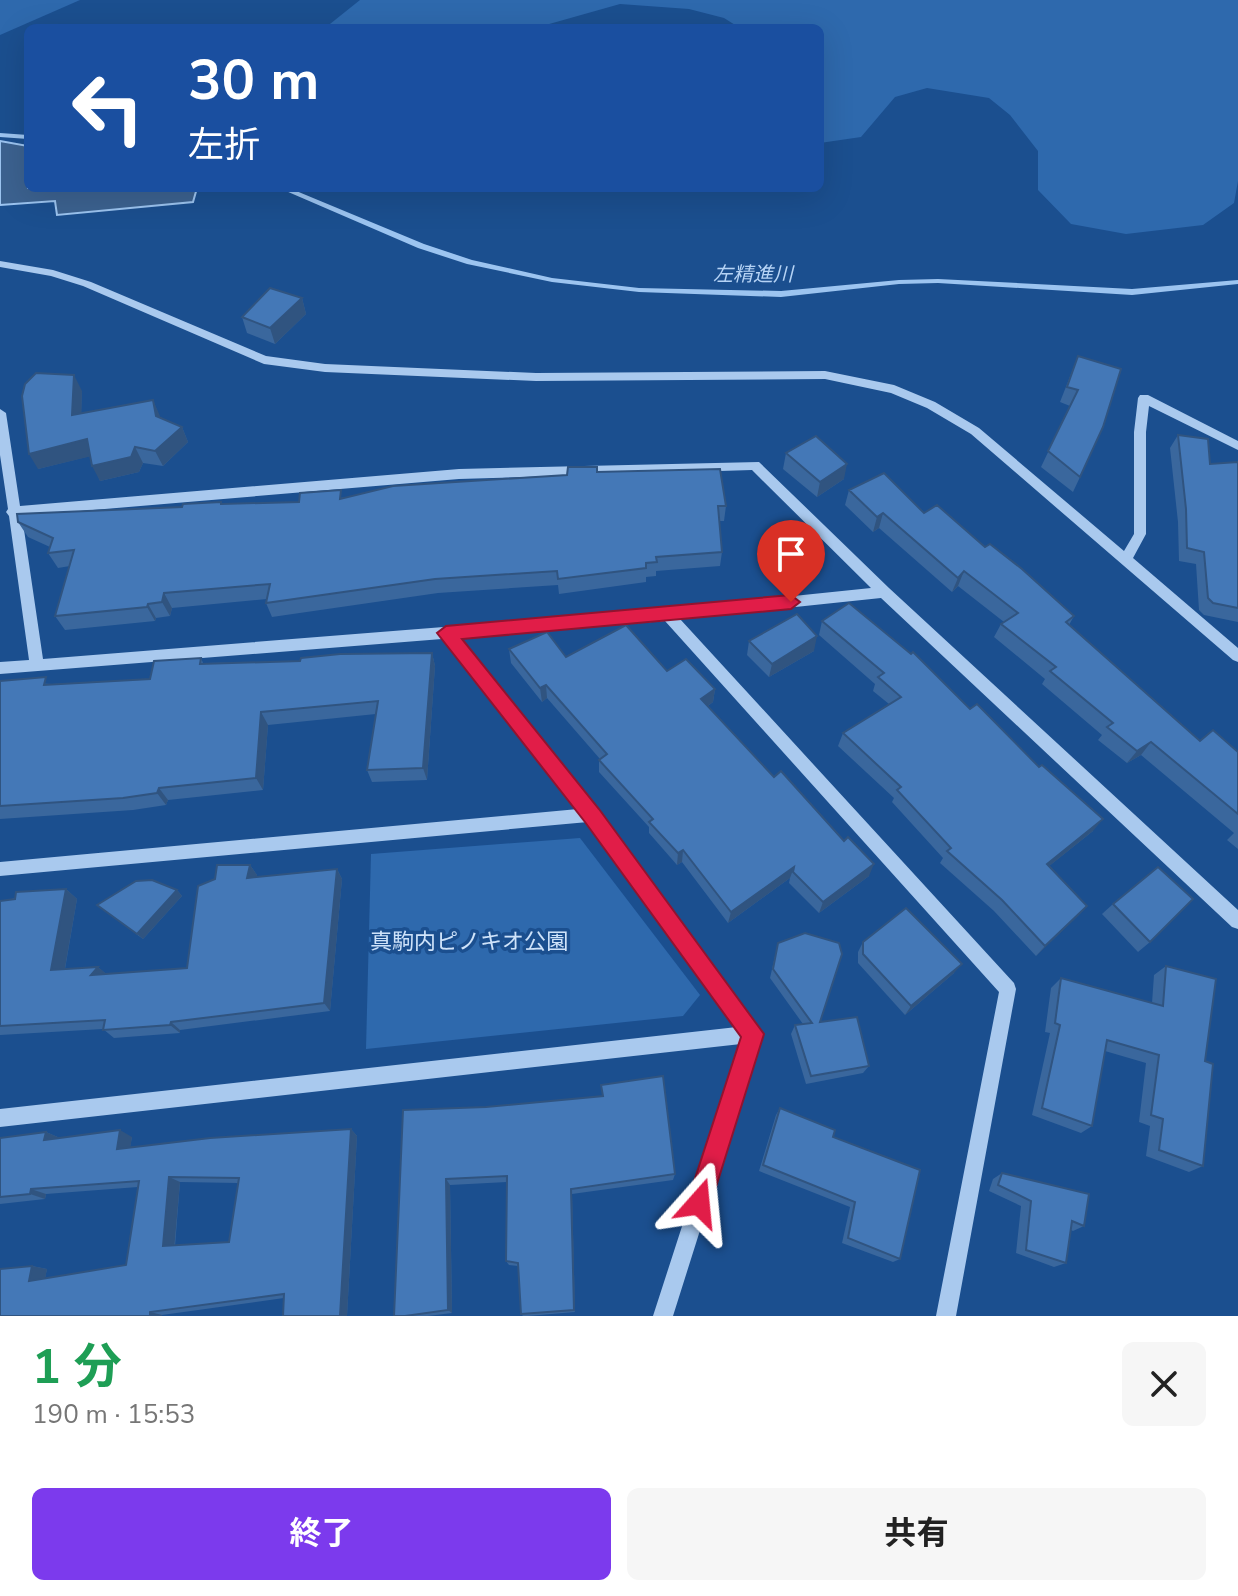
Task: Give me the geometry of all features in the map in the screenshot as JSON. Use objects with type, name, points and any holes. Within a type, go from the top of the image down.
[{"type":"street","points":[[0,264],[53,273],[87,284],[264,360],[325,368],[536,377],[825,375],[894,389],[931,405],[975,431],[1238,656]]},
{"type":"street","points":[[1125,560],[1140,534],[1140,432],[1144,398],[1238,446]]},
{"type":"street","points":[[0,413],[12,512],[37,665]]},
{"type":"street","points":[[12,512],[459,474],[755,465],[884,592],[1238,921]]},
{"type":"street","points":[[0,668],[668,615],[884,592]]},
{"type":"street","points":[[668,615],[1008,989],[946,1316]]},
{"type":"street","points":[[446,633],[592,815],[753,1034]]},
{"type":"street","points":[[0,869],[592,815]]},
{"type":"street","points":[[0,1118],[753,1034]]},
{"type":"street","points":[[663,1316],[753,1034]]},
{"type":"green space","points":[[0,0],[80,0],[24,24],[0,35]]},
{"type":"green space","points":[[360,0],[1238,0],[1238,181],[1234,203],[1203,225],[1126,234],[1071,224],[1038,190],[1038,151],[1010,115],[989,98],[927,88],[895,97],[861,137],[824,142],[824,24],[734,24],[724,18],[689,9],[620,4],[549,24],[330,24]]},
{"type":"green space","name":"真駒内ピノキオ公園","points":[[580,838],[700,995],[683,1016],[366,1049],[371,854]]},
{"type":"shaded area","points":[[0,141],[24,145],[24,192],[196,192],[193,202],[57,215],[55,201],[0,205]]},
{"type":"building","points":[[270,288],[302,298],[270,328],[242,317]]},
{"type":"building","points":[[1078,356],[1121,369],[1103,427],[1080,477],[1048,451],[1078,390],[1067,387]]},
{"type":"building","points":[[36,373],[74,375],[72,415],[153,400],[156,416],[182,427],[155,451],[135,447],[131,457],[92,466],[87,439],[29,454],[22,396],[25,384]]},
{"type":"building","points":[[1178,435],[1208,439],[1210,464],[1238,462],[1238,608],[1213,603],[1208,598],[1204,552],[1187,548]]},
{"type":"building","points":[[816,436],[847,464],[820,482],[786,453]]},
{"type":"building","points":[[568,467],[597,467],[597,472],[720,469],[726,506],[718,506],[722,552],[656,557],[657,562],[646,563],[646,568],[558,579],[557,571],[435,579],[266,603],[270,584],[164,593],[162,602],[148,604],[147,607],[55,616],[74,550],[48,553],[53,538],[18,522],[17,514],[182,507],[183,504],[221,502],[299,502],[300,493],[341,490],[340,499],[393,486],[567,475]]},
{"type":"building","points":[[884,473],[924,513],[937,505],[985,547],[990,544],[1022,569],[1074,616],[1066,622],[1200,741],[1213,730],[1238,752],[1238,814],[1151,742],[1137,751],[1107,727],[1113,723],[1050,671],[1056,667],[1001,624],[1018,613],[964,571],[958,578],[883,513],[877,517],[849,490]]},
{"type":"building","points":[[849,603],[911,654],[913,652],[970,709],[977,704],[1039,767],[1042,765],[1103,819],[1047,864],[1087,906],[1045,946],[1002,900],[947,851],[951,848],[897,790],[901,787],[843,733],[901,697],[878,677],[884,673],[822,621]]},
{"type":"building","points":[[797,614],[817,636],[772,664],[749,641]]},
{"type":"building","points":[[626,625],[667,671],[686,659],[715,689],[701,699],[774,777],[781,771],[844,841],[848,837],[874,864],[823,902],[793,872],[794,867],[731,912],[683,850],[678,853],[649,822],[653,819],[599,760],[607,754],[546,685],[540,688],[509,649],[547,632],[566,657]]},
{"type":"building","points":[[432,653],[423,768],[367,770],[378,701],[261,712],[256,778],[159,788],[157,793],[123,798],[0,806],[0,681],[46,677],[44,685],[150,679],[154,661],[201,658],[200,664],[300,661],[301,658],[340,654]]},
{"type":"building","points":[[217,865],[250,865],[247,878],[337,869],[324,1003],[171,1022],[170,1025],[103,1030],[105,1020],[0,1026],[0,901],[15,899],[16,892],[66,889],[51,970],[98,967],[91,975],[187,968],[198,886],[215,879]]},
{"type":"building","points":[[1158,867],[1193,899],[1150,942],[1113,904]]},
{"type":"building","points":[[152,880],[177,890],[137,934],[97,905],[136,881]]},
{"type":"building","points":[[906,908],[962,964],[911,1006],[863,954],[863,942]]},
{"type":"building","points":[[805,933],[839,943],[842,954],[820,1022],[857,1017],[869,1066],[811,1076],[795,1025],[812,1023],[773,969],[778,943]]},
{"type":"building","points":[[1166,966],[1216,979],[1205,1061],[1213,1064],[1203,1166],[1159,1150],[1163,1119],[1151,1115],[1159,1055],[1107,1040],[1092,1126],[1042,1108],[1060,1025],[1055,1023],[1061,978],[1163,1006]]},
{"type":"building","points":[[663,1076],[675,1174],[571,1189],[574,1310],[521,1314],[518,1263],[506,1261],[507,1176],[446,1179],[448,1310],[394,1316],[403,1110],[486,1107],[603,1096],[601,1085]]},
{"type":"building","points":[[780,1108],[835,1130],[833,1137],[920,1170],[900,1259],[848,1238],[855,1202],[763,1165]]},
{"type":"building","points":[[351,1129],[340,1316],[283,1316],[284,1294],[150,1312],[150,1316],[0,1316],[0,1269],[32,1266],[29,1281],[126,1265],[139,1181],[31,1189],[30,1194],[0,1197],[0,1138],[46,1132],[44,1140],[120,1130],[117,1149],[210,1138]],"holes":[[[169,1177],[239,1178],[229,1242],[163,1246]]]},
{"type":"building","points":[[1002,1173],[1089,1194],[1084,1226],[1072,1221],[1066,1263],[1026,1250],[1031,1201],[998,1185]]},
{"type":"waterway","name":"左精進川","points":[[0,135],[24,137]]},
{"type":"waterway","name":"左精進川","points":[[293,192],[421,246],[470,262],[552,280],[639,290],[781,294],[938,281],[1132,292],[1238,282]]},
{"type":"route","points":[[699,1203],[753,1034],[592,815],[446,633],[791,602]]}]
